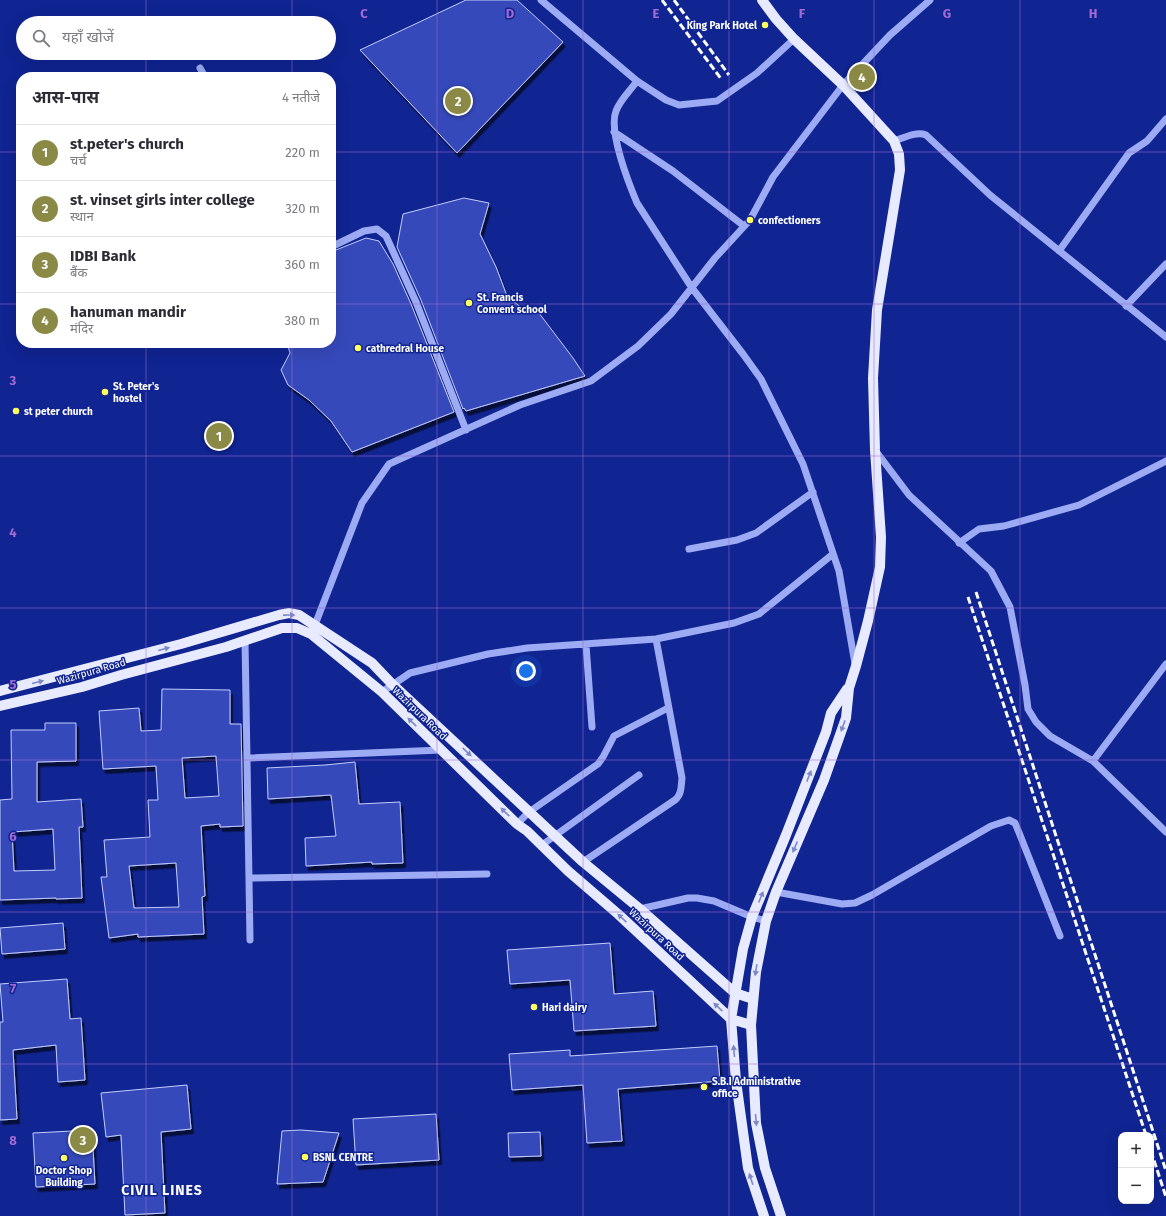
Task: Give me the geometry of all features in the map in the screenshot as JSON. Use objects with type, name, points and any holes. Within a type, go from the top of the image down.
[{"type":"main road","points":[[762,0],[776,19],[794,39],[843,85],[894,141],[899,154],[900,170],[877,310],[873,378],[875,450],[881,536],[880,566],[856,666],[849,688],[846,718],[824,780],[776,892],[766,921],[756,972],[751,1025],[756,1123],[765,1168],[781,1216]]},
{"type":"main road","name":"Wazirpura Road","points":[[0,691],[181,644],[279,615],[289,613],[299,615],[313,630],[382,692],[517,824],[618,914],[731,1019],[751,1025]]},
{"type":"main road","name":"Wazirpura Road","points":[[0,706],[82,687],[226,646],[282,628],[313,630],[372,663],[392,684],[529,812],[556,835],[583,862],[640,909],[735,993],[753,999]]},
{"type":"main road","points":[[764,1216],[748,1168],[736,1081],[731,1019],[735,993],[743,949],[752,917],[826,732],[831,713],[849,688]]},
{"type":"street","points":[[541,0],[637,81],[666,100],[679,105],[717,101],[757,73],[794,39]]},
{"type":"street","points":[[313,630],[362,503],[389,464],[520,406],[590,381],[638,346],[671,314],[715,258],[750,220],[773,177],[843,85],[890,35],[930,0]]},
{"type":"street","points":[[200,68],[202,72]]},
{"type":"street","points":[[637,81],[616,110],[614,121],[614,132],[631,189],[637,203],[692,288],[761,379],[803,464],[839,571],[856,666]]},
{"type":"street","points":[[1059,251],[1129,153],[1148,141],[1166,119]]},
{"type":"street","points":[[614,132],[673,171],[744,226]]},
{"type":"street","points":[[894,141],[922,133],[926,135],[990,195],[1166,337]]},
{"type":"street","points":[[336,245],[364,231],[377,229],[386,236],[416,302],[466,430]]},
{"type":"street","points":[[1126,306],[1166,264]]},
{"type":"street","points":[[875,450],[909,496],[991,571],[1010,607],[1025,685],[1028,709],[1036,722],[1050,736],[1093,761],[1166,832]]},
{"type":"street","points":[[959,543],[979,530],[1004,526],[1079,505],[1166,461]]},
{"type":"street","points":[[689,549],[737,540],[756,533],[813,492]]},
{"type":"street","points":[[382,692],[392,684],[418,670],[488,654],[527,648],[656,639],[734,623],[754,616],[764,610],[833,554]]},
{"type":"street","points":[[583,862],[678,797],[681,790],[682,778],[656,639]]},
{"type":"street","points":[[245,640],[250,940]]},
{"type":"street","points":[[586,645],[592,727]]},
{"type":"street","points":[[1093,761],[1166,664]]},
{"type":"street","points":[[517,824],[529,812],[598,764],[614,736],[668,708]]},
{"type":"street","points":[[248,758],[441,750]]},
{"type":"street","points":[[542,845],[639,775]]},
{"type":"street","points":[[776,892],[842,904],[855,903],[872,895],[991,826],[1009,820],[1014,823],[1020,835],[1060,936]]},
{"type":"street","points":[[250,878],[487,874]]},
{"type":"street","points":[[640,909],[688,898],[697,898],[714,901],[752,917],[766,921]]},
{"type":"building","points":[[466,0],[517,0],[563,42],[457,153],[360,50]]},
{"type":"building","name":"St. Francis Convent school","points":[[464,198],[489,203],[480,234],[496,267],[507,296],[523,309],[539,313],[585,376],[466,411],[464,408],[463,409],[421,300],[397,247],[403,214]]},
{"type":"building","name":"cathredral House","points":[[366,238],[379,241],[393,264],[411,304],[454,412],[352,452],[331,421],[309,400],[288,385],[281,370],[290,353],[288,348],[336,348],[336,250]]},
{"type":"building","points":[[162,689],[230,690],[230,724],[241,724],[243,826],[220,827],[220,824],[201,826],[205,896],[202,897],[204,934],[138,937],[138,934],[109,938],[101,877],[107,877],[104,840],[150,837],[148,800],[158,800],[156,766],[103,769],[99,711],[139,708],[141,731],[161,730]],"holes":[[[216,756],[219,796],[185,798],[182,758]],[[176,863],[179,907],[134,908],[129,866]]]},
{"type":"building","points":[[45,723],[76,723],[76,761],[37,762],[37,802],[81,799],[83,827],[79,827],[82,898],[0,900],[0,800],[12,799],[11,730],[45,730]],"holes":[[[53,829],[55,870],[14,871],[12,832]]]},
{"type":"building","points":[[355,762],[359,804],[400,802],[403,863],[372,864],[372,862],[306,866],[305,838],[336,836],[331,795],[268,799],[267,768]]},
{"type":"building","points":[[63,923],[65,949],[2,954],[0,928]]},
{"type":"building","points":[[610,943],[614,994],[653,991],[656,1026],[574,1031],[570,980],[510,984],[507,950]]},
{"type":"building","points":[[67,979],[70,1019],[81,1018],[85,1080],[58,1082],[56,1045],[13,1050],[17,1119],[0,1120],[0,1022],[3,1022],[0,984]]},
{"type":"building","points":[[717,1046],[720,1081],[618,1089],[622,1141],[587,1143],[583,1085],[512,1090],[509,1054],[570,1050],[570,1056]]},
{"type":"building","points":[[187,1085],[191,1129],[161,1132],[165,1213],[125,1215],[121,1135],[106,1137],[101,1093]]},
{"type":"building","points":[[436,1114],[439,1160],[356,1165],[353,1119]]},
{"type":"building","name":"Doctor Shop Building","points":[[92,1130],[95,1184],[36,1187],[33,1133]]},
{"type":"building","name":"BSNL CENTRE","points":[[301,1130],[339,1133],[323,1182],[277,1184],[282,1131]]},
{"type":"building","points":[[540,1132],[541,1156],[509,1157],[508,1133]]},
{"type":"railway","points":[[662,0],[722,80]]},
{"type":"railway","points":[[674,0],[729,75]]},
{"type":"railway","points":[[976,592],[1166,1171]]},
{"type":"railway","points":[[968,597],[1145,1132]]},
{"type":"railway","points":[[1154,1160],[1166,1197]]},
{"type":"place","name":"King Park Hotel","points":[[765,25]]},
{"type":"place","name":"hanuman mandir","points":[[862,77]]},
{"type":"place","name":"st. vinset girls inter college","points":[[458,101]]},
{"type":"place","name":"confectioners","points":[[750,220]]},
{"type":"place","name":"St. Francis Convent school","points":[[469,303]]},
{"type":"place","name":"cathredral House","points":[[358,348]]},
{"type":"place","name":"St. Peter's hostel","points":[[105,392]]},
{"type":"place","name":"st peter church","points":[[16,411]]},
{"type":"place","name":"st.peter's church","points":[[219,436]]},
{"type":"place","name":"Hari dairy","points":[[534,1007]]},
{"type":"place","name":"S.B.I Administrative office","points":[[704,1087]]},
{"type":"place","name":"IDBI Bank","points":[[83,1140]]},
{"type":"place","name":"BSNL CENTRE","points":[[305,1157]]},
{"type":"place","name":"Doctor Shop Building","points":[[64,1158]]},
{"type":"district","name":"CIVIL LINES","points":[[162,1190]]}]
